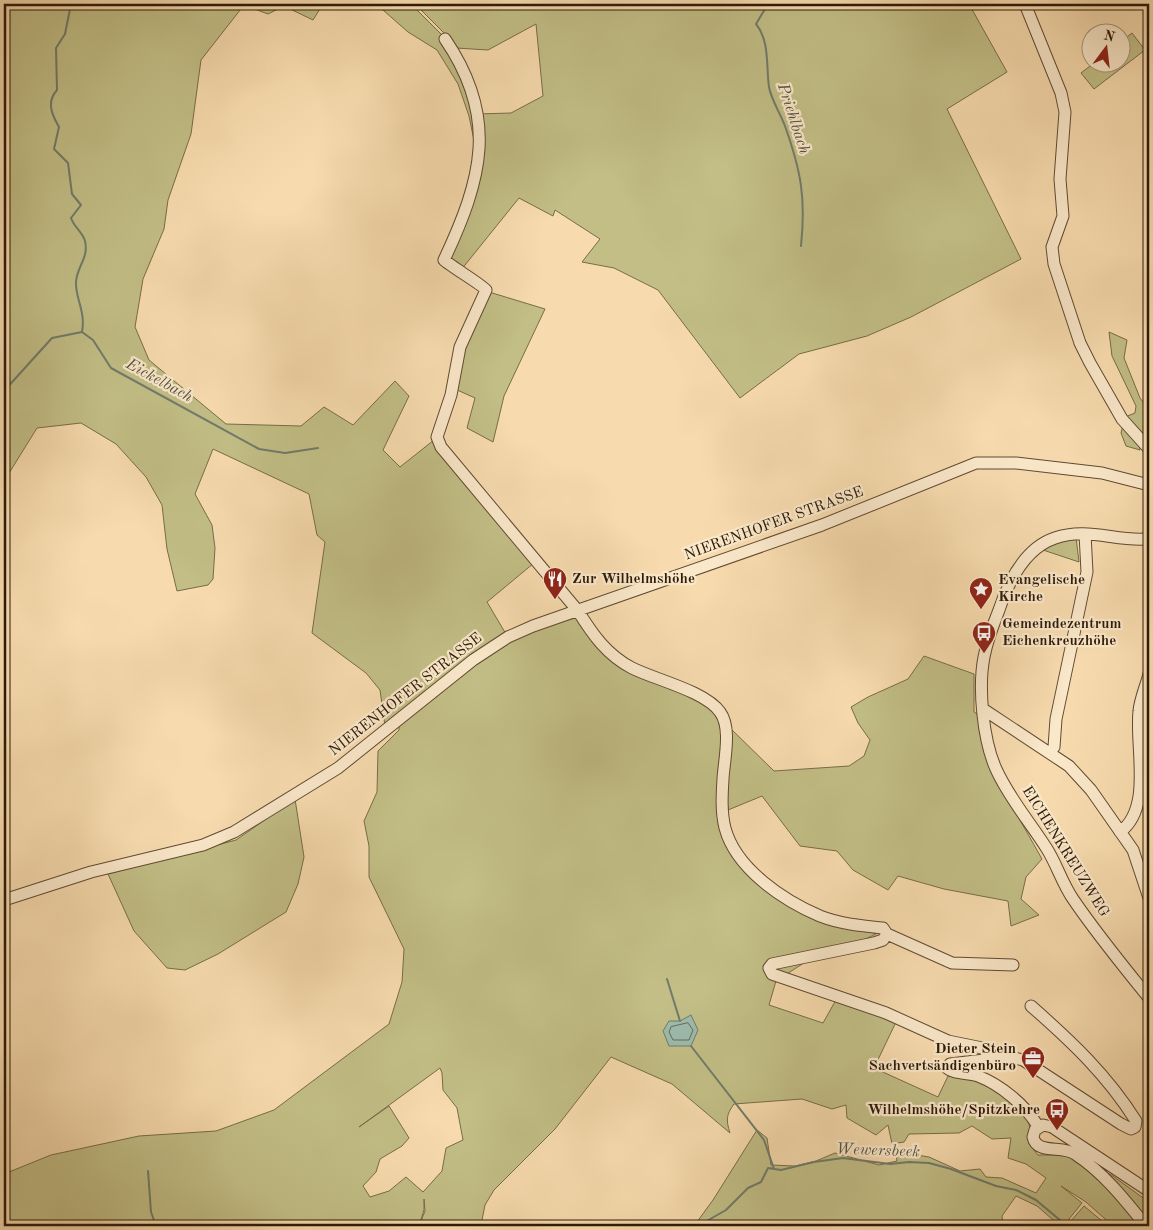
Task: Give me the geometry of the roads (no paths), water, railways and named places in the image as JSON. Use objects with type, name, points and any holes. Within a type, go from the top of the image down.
[{"type":"street","points":[[1026,4],[1061,93],[1065,112],[1060,161],[1063,216],[1052,247],[1054,264],[1080,343],[1090,363],[1122,419],[1149,449]]},
{"type":"street","points":[[444,38],[464,72],[473,95],[479,159],[468,206],[444,260],[463,275],[482,285],[486,290],[461,342],[451,395],[437,437],[438,442],[578,611],[594,638],[609,652],[631,667],[706,700],[720,711],[725,726],[722,817],[732,845],[765,883],[798,905],[821,916],[846,924],[883,928],[887,934],[952,963],[1013,965]]},
{"type":"street","name":"NIERENHOFER STRASSE","points":[[4,900],[91,872],[203,845],[234,832],[338,768],[473,660],[508,637],[533,626],[822,524],[976,463],[1016,463],[1102,473],[1149,485]]},
{"type":"street","points":[[1050,753],[1054,747],[1056,720],[1088,572],[1085,534]]},
{"type":"street","name":"EICHENKREUZWEG","points":[[1148,537],[1085,534],[1054,538],[1036,550],[1021,565],[1006,589],[984,654],[981,670],[983,709],[995,768],[1018,808],[1058,867],[1072,898],[1149,998]]},
{"type":"street","points":[[1120,832],[1131,825],[1138,811],[1142,787],[1138,741],[1139,710],[1149,674]]},
{"type":"street","points":[[983,709],[1069,766],[1091,790],[1132,850],[1149,898]]},
{"type":"street","points":[[887,934],[883,940],[874,943],[772,964],[769,968],[772,974],[886,1012],[948,1041],[1007,1053],[1010,1057],[1023,1060],[1120,1124],[1131,1129],[1135,1127],[1136,1121],[1107,1078],[1075,1044],[1031,1006]]},
{"type":"street","points":[[1010,1057],[1007,1060],[993,1059],[950,1064],[947,1068],[951,1071],[976,1075],[999,1087],[1043,1126],[1149,1191]]},
{"type":"street","points":[[1043,1126],[1033,1137],[1037,1146],[1044,1149],[1067,1150],[1084,1161],[1116,1190],[1146,1226]]},
{"type":"water","points":[[691,1015],[698,1030],[691,1046],[669,1046],[663,1031],[669,1021],[680,1021]]},
{"type":"waterway","name":"Eickelbach","points":[[71,4],[65,34],[56,48],[57,90],[52,99],[51,108],[59,127],[54,149],[68,163],[72,194],[81,205],[71,218],[84,238],[86,247],[76,282],[83,318],[82,332],[93,340],[111,368],[259,449],[285,453],[318,448]]},
{"type":"waterway","name":"Priehlbach","points":[[768,4],[756,24],[764,38],[770,92],[785,126],[795,157],[801,185],[803,213],[801,246]]},
{"type":"waterway","points":[[4,391],[52,338],[82,332]]},
{"type":"waterway","points":[[667,979],[680,1021]]},
{"type":"waterway","points":[[691,1046],[764,1140],[774,1169]]},
{"type":"waterway","name":"Wewersbeek","points":[[698,1226],[726,1210],[748,1188],[761,1182],[768,1168],[781,1170],[814,1162],[843,1158],[890,1164],[909,1162],[929,1163],[951,1169],[996,1186],[1016,1190],[1036,1200],[1067,1226]]},
{"type":"waterway","points":[[148,1171],[151,1212],[156,1226]]},
{"type":"place","name":"Zur Wilhelmshöhe","points":[[555,600]]},
{"type":"place","name":"Evangelische Kirche","points":[[981,610]]},
{"type":"place","name":"Gemeindezentrum Eichenkreuzhöhe","points":[[984,654]]},
{"type":"place","name":"Dieter Stein Sachvertsändigenbüro","points":[[1033,1079]]},
{"type":"place","name":"Wilhelmshöhe/Spitzkehre","points":[[1057,1131]]}]
